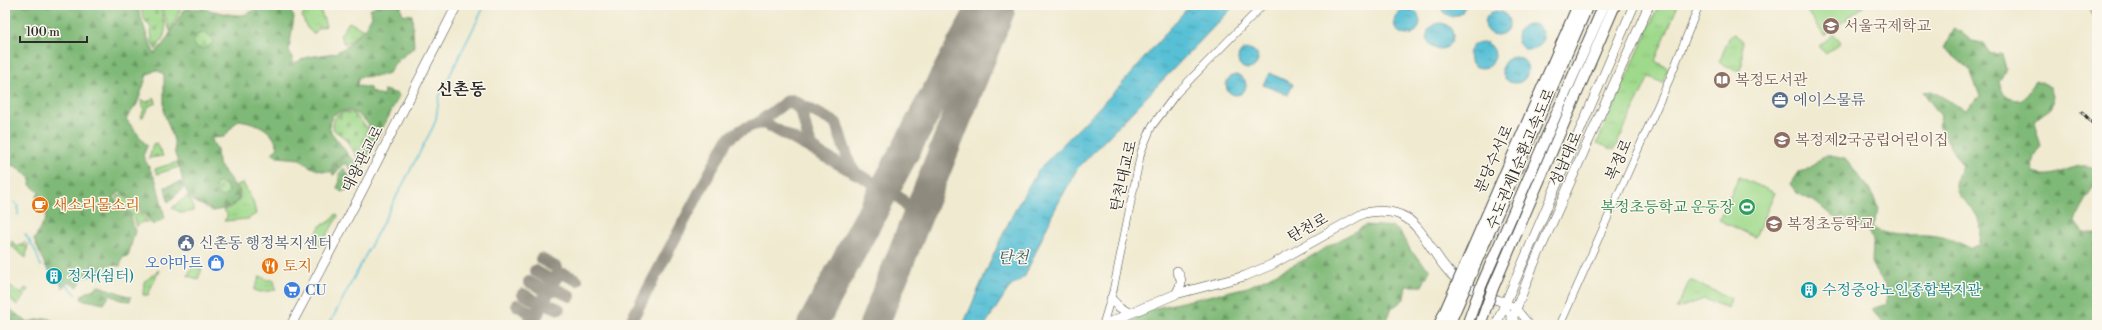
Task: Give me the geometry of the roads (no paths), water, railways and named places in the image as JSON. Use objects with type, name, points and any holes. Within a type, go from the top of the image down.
[{"type":"highway","name":"분당수서로","points":[[1439,325],[1578,5]]},
{"type":"highway","name":"분당수서로","points":[[1449,325],[1588,5]]},
{"type":"highway","name":"수도권제1순환고속도로","points":[[1466,325],[1482,284],[1604,5]]},
{"type":"highway","name":"수도권제1순환고속도로","points":[[1480,325],[1493,288],[1615,5]]},
{"type":"main road","name":"대왕판교로","points":[[291,325],[360,195],[457,5]]},
{"type":"main road","name":"성남대로","points":[[1496,325],[1503,303],[1634,5]]},
{"type":"main road","name":"성남대로","points":[[1513,323],[1516,308],[1649,5]]},
{"type":"main road","name":"탄천로","points":[[1102,325],[1144,306],[1176,294],[1245,276],[1271,265],[1364,213],[1380,210],[1396,213],[1412,221],[1451,275],[1470,288],[1503,303]]},
{"type":"main road","points":[[1176,294],[1182,285],[1182,280],[1177,271]]},
{"type":"main road","points":[[1112,295],[1119,308],[1129,313]]},
{"type":"main road","points":[[1118,325],[1144,306]]},
{"type":"street","name":"탄천대교로","points":[[1102,325],[1112,295],[1142,152],[1152,126],[1176,94],[1263,5]]},
{"type":"street","name":"복정로","points":[[1560,325],[1670,78],[1699,5]]},
{"type":"street","points":[[1503,303],[1516,308],[1530,325]]},
{"type":"street","points":[[1503,303],[1513,323]]},
{"type":"water","name":"탄천","points":[[1190,5],[1235,5],[1077,169],[1053,213],[1025,276],[1009,288],[985,325],[963,325],[1008,225],[1028,186],[1040,168],[1121,85]]},
{"type":"water","points":[[1441,5],[1466,5],[1461,14],[1452,17],[1444,13]]},
{"type":"water","points":[[1407,9],[1416,13],[1420,22],[1416,31],[1407,35],[1398,31],[1394,22],[1398,13]]},
{"type":"water","points":[[1497,11],[1506,14],[1509,23],[1506,32],[1497,35],[1488,32],[1485,23],[1488,14]]},
{"type":"water","points":[[1440,23],[1449,27],[1453,36],[1449,45],[1440,49],[1431,45],[1427,36],[1431,27]]},
{"type":"water","points":[[1530,24],[1539,28],[1543,37],[1539,46],[1530,50],[1521,46],[1517,37],[1521,28]]},
{"type":"water","points":[[1482,42],[1491,46],[1495,55],[1491,64],[1482,68],[1473,64],[1469,55],[1473,46]]},
{"type":"water","points":[[1248,49],[1255,52],[1258,59],[1255,66],[1248,69],[1241,66],[1238,59],[1241,52]]},
{"type":"water","points":[[1515,57],[1524,61],[1528,70],[1524,79],[1515,83],[1506,79],[1502,70],[1506,61]]},
{"type":"water","points":[[1269,73],[1293,84],[1288,95],[1263,85]]},
{"type":"water","points":[[1232,75],[1240,75],[1246,81],[1246,89],[1240,95],[1232,95],[1226,89],[1226,81]]},
{"type":"waterway","points":[[329,325],[433,127],[436,119],[439,97],[485,5]]},
{"type":"waterway","points":[[5,192],[9,196]]},
{"type":"waterway","points":[[14,202],[18,206],[18,215]]},
{"type":"waterway","points":[[25,234],[35,250],[41,266]]},
{"type":"waterway","points":[[47,269],[59,277],[76,294]]},
{"type":"tunnel","points":[[2089,5],[2097,14]]},
{"type":"railway","points":[[2082,112],[2097,128]]},
{"type":"place","name":"서울국제학교","points":[[1831,26]]},
{"type":"place","name":"복정도서관","points":[[1722,80]]},
{"type":"place","name":"에이스물류","points":[[1780,100]]},
{"type":"place","name":"복정제2국공립어린이집","points":[[1782,140]]},
{"type":"place","name":"새소리물소리","points":[[40,205]]},
{"type":"place","name":"복정초등학교 운동장","points":[[1747,207]]},
{"type":"place","name":"복정초등학교","points":[[1774,224]]},
{"type":"place","name":"신촌동 행정복지센터","points":[[186,243]]},
{"type":"place","name":"오야마트","points":[[216,263]]},
{"type":"place","name":"토지","points":[[270,266]]},
{"type":"place","name":"정자(쉼터)","points":[[54,276]]},
{"type":"place","name":"CU","points":[[292,290]]},
{"type":"place","name":"수정중앙노인종합복지관","points":[[1809,290]]},
{"type":"district","name":"신촌동","points":[[461,90]]}]
